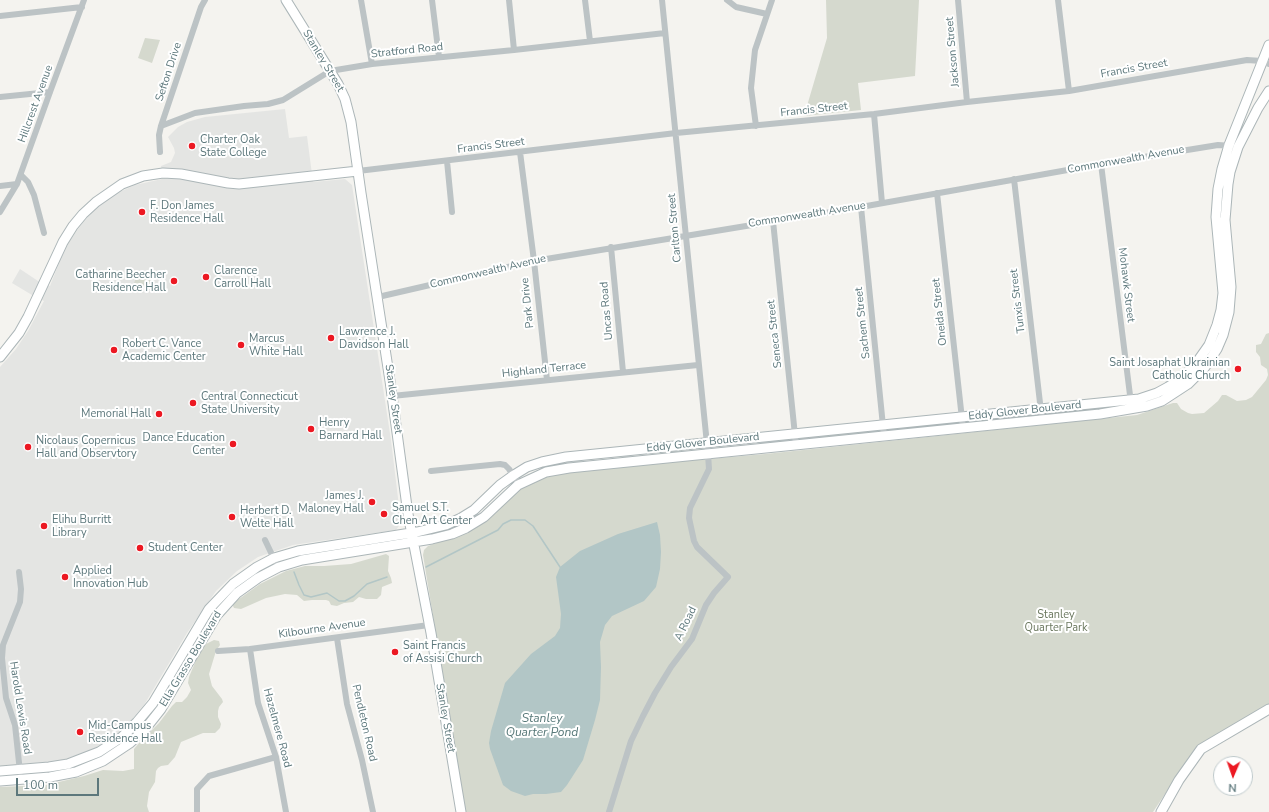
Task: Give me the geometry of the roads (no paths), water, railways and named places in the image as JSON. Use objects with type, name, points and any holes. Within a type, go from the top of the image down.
[{"type":"street","name":"Hillcrest Avenue","points":[[0,212],[21,175],[84,0]]},
{"type":"street","name":"Sefton Drive","points":[[160,152],[159,135],[161,126],[201,7],[205,0]]},
{"type":"street","name":"Stanley Street","points":[[286,0],[340,88],[348,108],[378,297],[404,489],[461,812]]},
{"type":"street","points":[[360,0],[372,64]]},
{"type":"street","points":[[432,0],[439,57]]},
{"type":"street","points":[[509,0],[514,50]]},
{"type":"street","points":[[585,0],[590,41]]},
{"type":"street","name":"Carlton Street","points":[[662,0],[708,454]]},
{"type":"street","points":[[727,0],[736,7],[767,14]]},
{"type":"street","points":[[756,126],[751,88],[755,50],[772,0]]},
{"type":"street","name":"Jackson Street","points":[[960,0],[967,102]]},
{"type":"street","points":[[1058,0],[1069,91]]},
{"type":"street","points":[[0,16],[82,7]]},
{"type":"street","name":"Stratford Road","points":[[161,126],[195,113],[268,104],[283,100],[330,71],[372,64],[665,33]]},
{"type":"street","name":"Eddy Glover Boulevard","points":[[413,542],[441,537],[466,528],[484,517],[519,484],[552,470],[1100,414],[1131,404],[1176,383],[1213,347],[1222,299],[1222,237],[1216,217],[1218,189],[1222,169],[1234,146],[1266,63],[1269,45]]},
{"type":"street","name":"Francis Street","points":[[358,171],[676,133],[874,114],[1069,91],[1247,60],[1266,63]]},
{"type":"street","name":"Eddy Glover Boulevard","points":[[1234,146],[1269,91]]},
{"type":"street","points":[[0,97],[50,92]]},
{"type":"street","points":[[874,114],[882,203]]},
{"type":"street","name":"Commonwealth Avenue","points":[[378,297],[534,261],[861,207],[1100,164],[1218,145],[1234,146]]},
{"type":"street","name":"Park Drive","points":[[520,152],[547,380]]},
{"type":"street","points":[[447,161],[452,212]]},
{"type":"street","name":"Mohawk Street","points":[[1100,164],[1131,404]]},
{"type":"street","points":[[0,357],[19,333],[28,317],[62,244],[73,226],[96,202],[122,184],[143,176],[163,173],[181,174],[240,184],[358,171]]},
{"type":"street","points":[[21,175],[28,182],[34,195],[44,233]]},
{"type":"street","name":"Tunxis Street","points":[[1014,179],[1042,420]]},
{"type":"street","points":[[0,186],[17,184]]},
{"type":"street","name":"Oneida Street","points":[[937,193],[963,428]]},
{"type":"street","name":"Sachem Street","points":[[861,207],[884,436]]},
{"type":"street","name":"Seneca Street","points":[[773,221],[796,445]]},
{"type":"street","name":"Uncas Road","points":[[611,248],[623,372]]},
{"type":"street","name":"Highland Terrace","points":[[392,396],[698,365]]},
{"type":"street","name":"Eddy Glover Boulevard","points":[[411,532],[443,526],[464,517],[479,506],[500,485],[513,475],[550,459],[1040,409],[1131,404]]},
{"type":"street","points":[[608,453],[609,464]]},
{"type":"street","name":"A Road","points":[[608,812],[631,741],[655,692],[692,639],[706,605],[728,576],[696,547],[688,518],[690,508],[708,470],[708,454]]},
{"type":"street","points":[[431,471],[500,464],[505,465],[519,484]]},
{"type":"street","name":"Ella Grasso Boulevard","points":[[0,771],[49,767],[71,763],[97,753],[131,729],[148,710],[207,612],[224,592],[248,572],[274,559],[305,549],[411,532]]},
{"type":"street","points":[[265,540],[278,568]]},
{"type":"street","name":"Ella Grasso Boulevard","points":[[0,781],[47,778],[76,772],[101,762],[125,747],[143,731],[159,713],[216,617],[233,597],[258,578],[278,568],[308,559],[413,542]]},
{"type":"street","name":"Harold Lewis Road","points":[[19,572],[21,589],[20,602],[3,645],[2,658],[6,698],[15,725],[20,780]]},
{"type":"street","name":"Kilbourne Avenue","points":[[218,651],[250,649],[429,625]]},
{"type":"street","name":"Pendleton Road","points":[[338,638],[347,704],[362,760],[373,812]]},
{"type":"street","points":[[186,646],[195,651]]},
{"type":"street","name":"Hazelmere Road","points":[[250,649],[258,703],[276,757],[286,812]]},
{"type":"street","points":[[1161,812],[1179,780],[1201,749],[1269,709]]},
{"type":"street","points":[[197,812],[198,789],[209,776],[276,757]]},
{"type":"water","name":"Stanley Quarter Pond","points":[[657,522],[660,535],[661,552],[660,569],[656,587],[644,601],[612,616],[605,625],[600,642],[600,700],[583,760],[561,792],[525,796],[511,791],[503,785],[490,749],[489,743],[491,731],[505,683],[531,654],[555,636],[560,628],[561,614],[556,577],[560,567],[580,551],[618,534]]},
{"type":"waterway","points":[[426,567],[498,530],[503,524],[511,520],[525,520],[533,526],[560,567]]},
{"type":"waterway","points":[[294,572],[304,595],[311,597],[327,593],[339,601],[345,601],[354,596],[367,584],[387,577]]},
{"type":"place","name":"Charter Oak State College","points":[[192,146]]},
{"type":"place","name":"F. Don James Residence Hall","points":[[142,212]]},
{"type":"place","name":"Clarence Carroll Hall","points":[[206,277]]},
{"type":"place","name":"Catharine Beecher Residence Hall","points":[[174,281]]},
{"type":"place","name":"Lawrence J. Davidson Hall","points":[[331,338]]},
{"type":"place","name":"Marcus White Hall","points":[[241,345]]},
{"type":"place","name":"Robert C. Vance Academic Center","points":[[114,350]]},
{"type":"place","name":"Saint Josaphat Ukrainian Catholic Church","points":[[1238,369]]},
{"type":"place","name":"Central Connecticut State University","points":[[193,403]]},
{"type":"place","name":"Memorial Hall","points":[[159,414]]},
{"type":"place","name":"Henry Barnard Hall","points":[[311,429]]},
{"type":"place","name":"Dance Education Center","points":[[233,444]]},
{"type":"place","name":"Nicolaus Copernicus Hall and Observtory","points":[[28,447]]},
{"type":"place","name":"James J. Maloney Hall","points":[[372,502]]},
{"type":"place","name":"Samuel S.T. Chen Art Center","points":[[384,514]]},
{"type":"place","name":"Herbert D. Welte Hall","points":[[232,517]]},
{"type":"place","name":"Elihu Burritt Library","points":[[44,526]]},
{"type":"place","name":"Student Center","points":[[140,548]]},
{"type":"place","name":"Applied Innovation Hub","points":[[65,577]]},
{"type":"place","name":"Saint Francis of Assisi Church","points":[[395,652]]},
{"type":"place","name":"Mid-Campus Residence Hall","points":[[80,732]]},
{"type":"park label","name":"Stanley Quarter Park","points":[[1056,621]]}]
